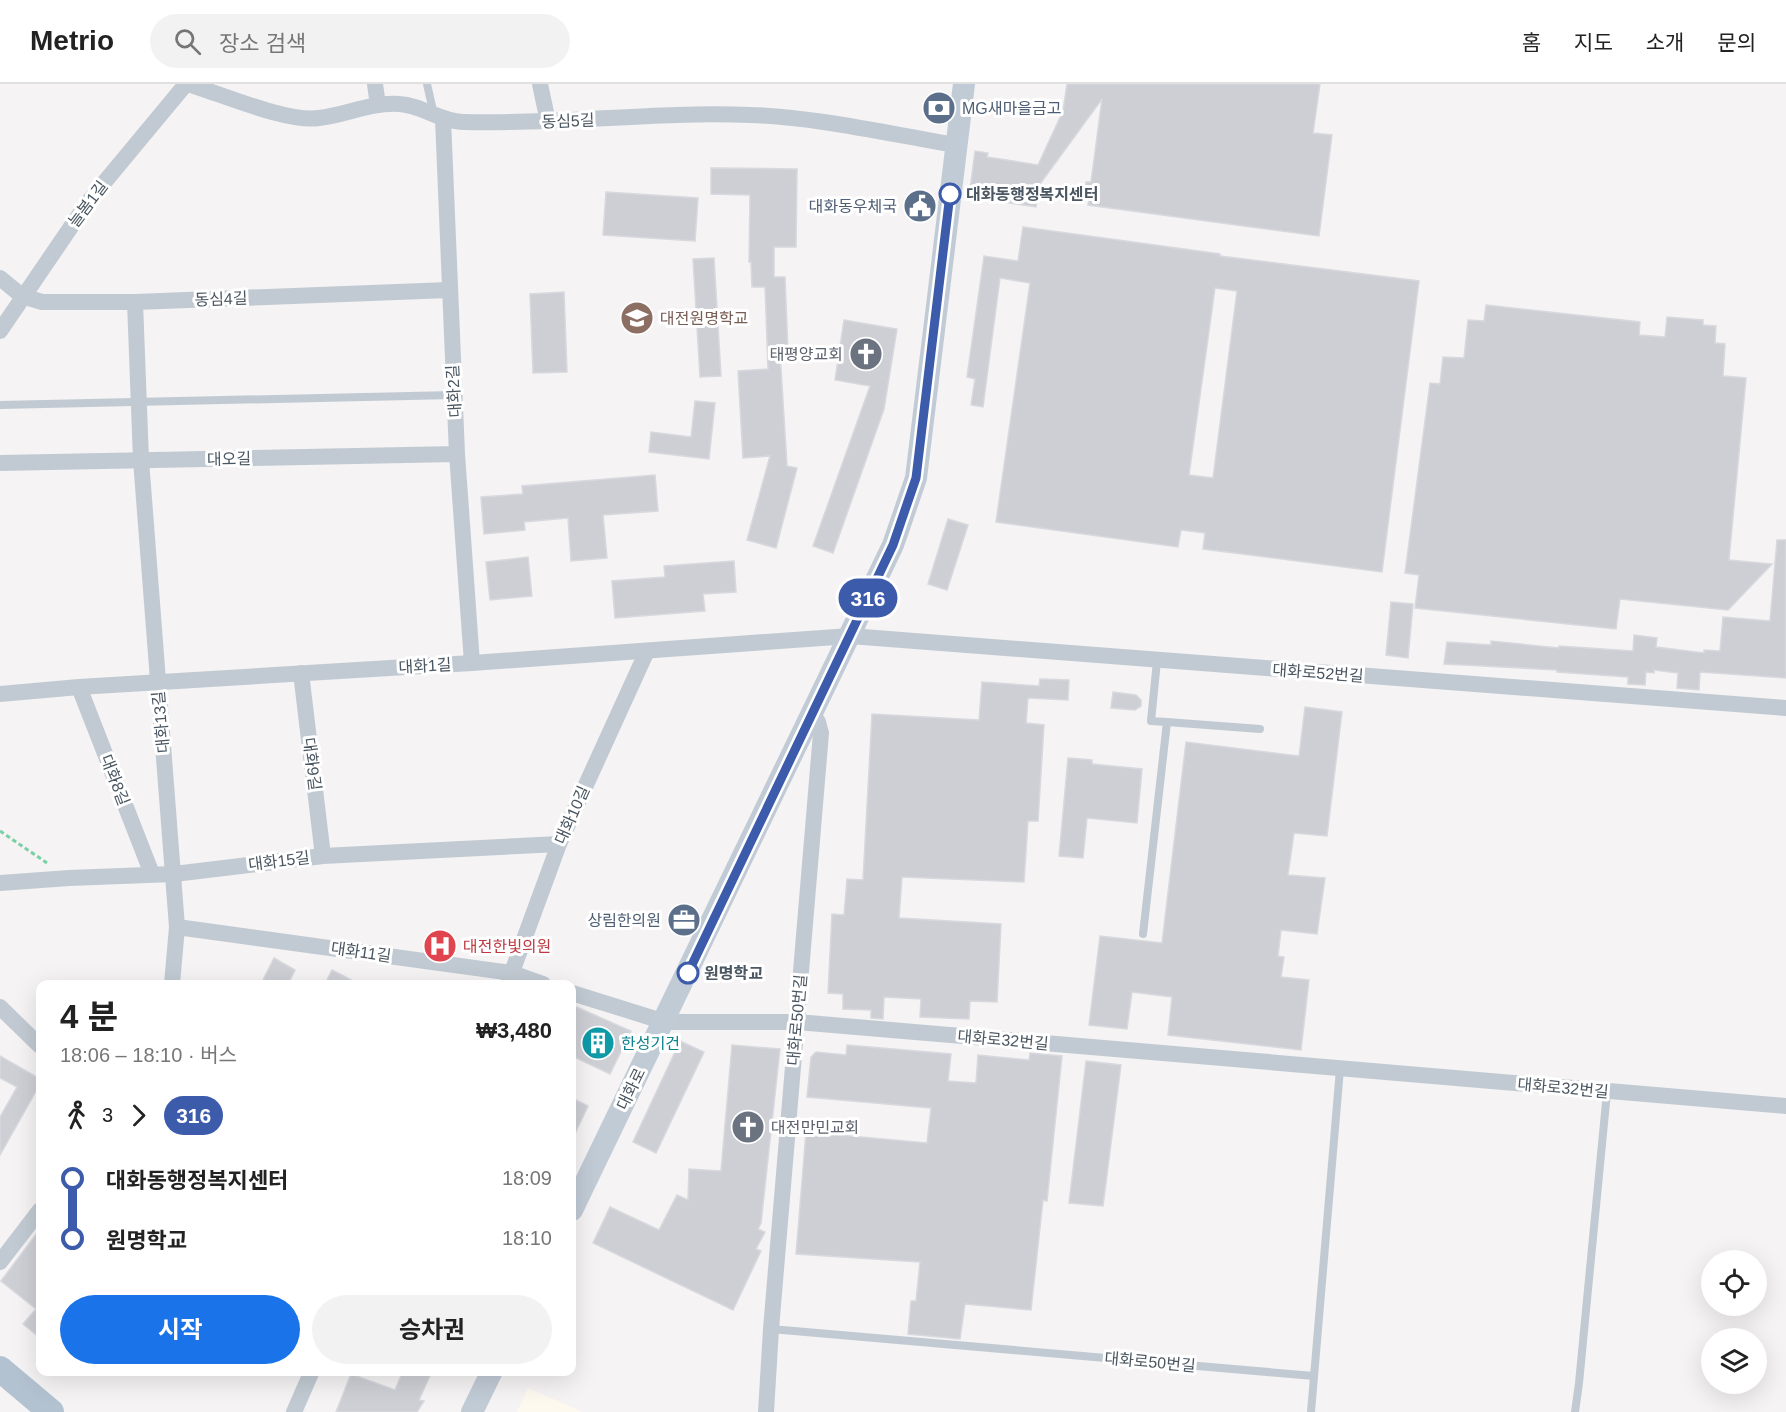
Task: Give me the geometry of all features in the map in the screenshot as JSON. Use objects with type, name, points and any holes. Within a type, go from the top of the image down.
[{"type":"main road","name":"대화로","points":[[576,1202],[893,545],[916,478],[964,84]]},
{"type":"main road","points":[[0,1369],[51,1412]]},
{"type":"main road","points":[[472,1412],[490,1376]]},
{"type":"street","name":"동심5길","points":[[187,84],[291,117],[318,119],[378,105],[401,104],[461,122],[548,122],[749,115],[789,118],[956,145]]},
{"type":"street","name":"늘봄1길","points":[[0,331],[88,202],[187,84]]},
{"type":"street","points":[[375,84],[378,105]]},
{"type":"street","points":[[540,84],[548,122]]},
{"type":"street","name":"대화2길","points":[[439,117],[457,454],[472,663]]},
{"type":"street","name":"동심4길","points":[[0,278],[22,296],[42,302],[135,302],[449,290]]},
{"type":"street","name":"대화13길","points":[[135,302],[141,460],[177,927],[172,980]]},
{"type":"street","name":"대오길","points":[[0,463],[457,454]]},
{"type":"street","name":"대화1길","points":[[0,694],[850,636]]},
{"type":"street","name":"대화로52번길","points":[[850,636],[1786,708]]},
{"type":"street","name":"대화10길","points":[[510,979],[559,844],[647,651]]},
{"type":"street","name":"대화9길","points":[[301,673],[323,856]]},
{"type":"street","name":"대화8길","points":[[79,687],[152,874]]},
{"type":"street","name":"대화로50번길","points":[[766,1412],[821,733],[812,713]]},
{"type":"street","name":"대화15길","points":[[0,883],[174,874],[323,856],[559,844]]},
{"type":"street","name":"대화11길","points":[[177,927],[510,979]]},
{"type":"street","points":[[576,994],[664,1022]]},
{"type":"street","points":[[0,1007],[36,1042]]},
{"type":"street","name":"대화로32번길","points":[[664,1022],[797,1022],[1786,1106]]},
{"type":"street","points":[[0,1262],[36,1215]]},
{"type":"street","points":[[294,1412],[310,1376]]},
{"type":"lane","points":[[427,84],[439,117]]},
{"type":"lane","points":[[0,405],[454,395]]},
{"type":"lane","points":[[1157,661],[1150,721],[1260,729]]},
{"type":"lane","points":[[1143,934],[1167,722]]},
{"type":"lane","points":[[1311,1412],[1340,1069]]},
{"type":"lane","points":[[1575,1412],[1606,1092]]},
{"type":"lane","name":"대화로50번길","points":[[771,1329],[1314,1376]]},
{"type":"path","points":[[0,831],[69,878]]},
{"type":"shaded area","points":[[528,1388],[583,1412],[517,1412]]},
{"type":"building","points":[[1067,84],[1320,84],[1313,133],[1332,135],[1319,236],[1088,205],[1090,195],[1085,195],[1086,182],[1091,182],[1102,99],[1040,184],[1036,207],[969,197],[975,151],[988,153],[987,157],[1038,165],[1063,111]]},
{"type":"building","points":[[711,168],[797,169],[796,247],[774,247],[774,277],[785,277],[788,351],[780,352],[787,466],[797,468],[776,548],[747,540],[770,456],[743,458],[738,371],[768,369],[765,287],[752,287],[751,262],[749,262],[750,195],[711,194]]},
{"type":"building","points":[[606,192],[698,198],[695,241],[603,235]]},
{"type":"building","points":[[1023,227],[1220,254],[1220,256],[1419,281],[1382,572],[1203,549],[1205,533],[1181,530],[1178,547],[996,522],[1030,283],[1000,278],[983,407],[971,405],[975,379],[967,377],[984,256],[1018,261]],"holes":[[[1215,288],[1237,291],[1213,478],[1189,475]]]},
{"type":"building","points":[[714,258],[721,376],[700,377],[693,259]]},
{"type":"building","points":[[564,292],[567,372],[533,373],[530,294]]},
{"type":"building","points":[[1486,305],[1640,322],[1639,335],[1665,337],[1667,317],[1703,320],[1703,325],[1716,326],[1715,343],[1725,344],[1723,376],[1746,378],[1729,560],[1772,564],[1728,610],[1620,599],[1616,629],[1415,608],[1419,575],[1405,573],[1430,383],[1440,384],[1443,357],[1464,358],[1468,320],[1484,321]]},
{"type":"building","points":[[844,320],[897,329],[884,409],[833,553],[813,546],[870,386],[835,380]]},
{"type":"building","points":[[695,401],[715,403],[709,459],[649,452],[651,432],[691,437]]},
{"type":"building","points":[[655,475],[658,511],[603,515],[607,558],[571,561],[568,518],[524,522],[525,530],[484,534],[481,497],[523,494],[522,486]]},
{"type":"building","points":[[948,519],[968,525],[947,590],[928,584]]},
{"type":"building","points":[[1777,540],[1786,540],[1786,678],[1700,672],[1699,690],[1677,688],[1678,673],[1654,670],[1654,673],[1646,672],[1645,685],[1628,684],[1628,677],[1557,672],[1557,670],[1444,664],[1447,642],[1491,645],[1491,641],[1559,648],[1559,646],[1633,651],[1634,635],[1657,638],[1656,647],[1704,653],[1704,650],[1720,651],[1723,617],[1770,621]]},
{"type":"building","points":[[528,557],[532,596],[490,600],[486,562]]},
{"type":"building","points":[[734,561],[736,592],[703,594],[705,611],[615,618],[612,581],[665,577],[664,566]]},
{"type":"building","points":[[1391,602],[1413,604],[1408,658],[1386,655]]},
{"type":"building","points":[[1040,679],[1069,680],[1068,700],[1028,698],[1026,723],[1044,725],[1038,821],[1028,821],[1024,882],[902,877],[899,918],[1001,924],[997,1002],[970,1001],[969,1019],[920,1017],[921,999],[884,997],[883,1019],[871,1018],[871,1010],[843,1009],[843,994],[828,993],[832,914],[844,915],[847,879],[863,880],[872,714],[979,720],[982,682],[1039,686]]},
{"type":"building","points":[[1113,692],[1136,695],[1141,700],[1141,706],[1135,710],[1111,708]]},
{"type":"building","points":[[1305,707],[1342,712],[1327,836],[1294,833],[1288,875],[1325,878],[1317,934],[1281,930],[1278,956],[1284,957],[1281,977],[1309,980],[1301,1050],[1168,1035],[1172,997],[1132,992],[1127,1029],[1089,1025],[1100,936],[1162,943],[1186,742],[1299,756]]},
{"type":"building","points":[[1068,758],[1092,760],[1092,764],[1142,769],[1137,823],[1087,818],[1083,858],[1059,856]]},
{"type":"building","points":[[274,958],[295,970],[290,980],[263,980]]},
{"type":"building","points":[[332,970],[351,980],[327,980]]},
{"type":"building","name":"한성기건","points":[[576,1007],[631,1031],[610,1074],[576,1058]]},
{"type":"building","points":[[678,1040],[704,1052],[656,1153],[633,1142],[675,1052],[673,1051]]},
{"type":"building","points":[[732,1045],[780,1049],[761,1223],[758,1229],[765,1232],[756,1249],[761,1251],[733,1310],[593,1243],[610,1207],[659,1230],[677,1195],[688,1200],[689,1169],[721,1171]]},
{"type":"building","points":[[847,1045],[951,1054],[948,1081],[976,1083],[978,1055],[1029,1060],[1030,1053],[1062,1056],[1047,1201],[1043,1200],[1031,1310],[965,1304],[960,1339],[908,1334],[911,1301],[916,1301],[920,1262],[796,1254],[806,1132],[927,1143],[931,1108],[807,1097],[811,1057],[816,1052],[846,1055]]},
{"type":"building","points":[[0,1056],[36,1077],[36,1091],[0,1155],[0,1117],[17,1087],[0,1078]]},
{"type":"building","points":[[1086,1061],[1121,1065],[1103,1206],[1069,1203]]},
{"type":"building","points":[[576,1100],[588,1106],[576,1132]]},
{"type":"building","points":[[36,1234],[36,1309],[1,1281]]},
{"type":"building","points":[[36,1309],[36,1335],[23,1324]]},
{"type":"building","points":[[350,1376],[356,1376],[395,1390],[401,1376],[430,1376],[419,1400],[424,1401],[417,1412],[336,1412]]},
{"type":"bus line","name":"316","points":[[688,973],[893,545],[916,478],[950,194]]},
{"type":"place","name":"MG새마을금고","points":[[939,108]]},
{"type":"place","name":"대화동행정복지센터","points":[[950,194]]},
{"type":"place","name":"대화동우체국","points":[[920,206]]},
{"type":"place","name":"대전원명학교","points":[[637,318]]},
{"type":"place","name":"태평양교회","points":[[866,354]]},
{"type":"place","name":"상림한의원","points":[[684,920]]},
{"type":"place","name":"대전한빛의원","points":[[440,946]]},
{"type":"place","name":"원명학교","points":[[688,973]]},
{"type":"place","name":"한성기건","points":[[598,1043]]},
{"type":"place","name":"대전만민교회","points":[[748,1127]]}]
